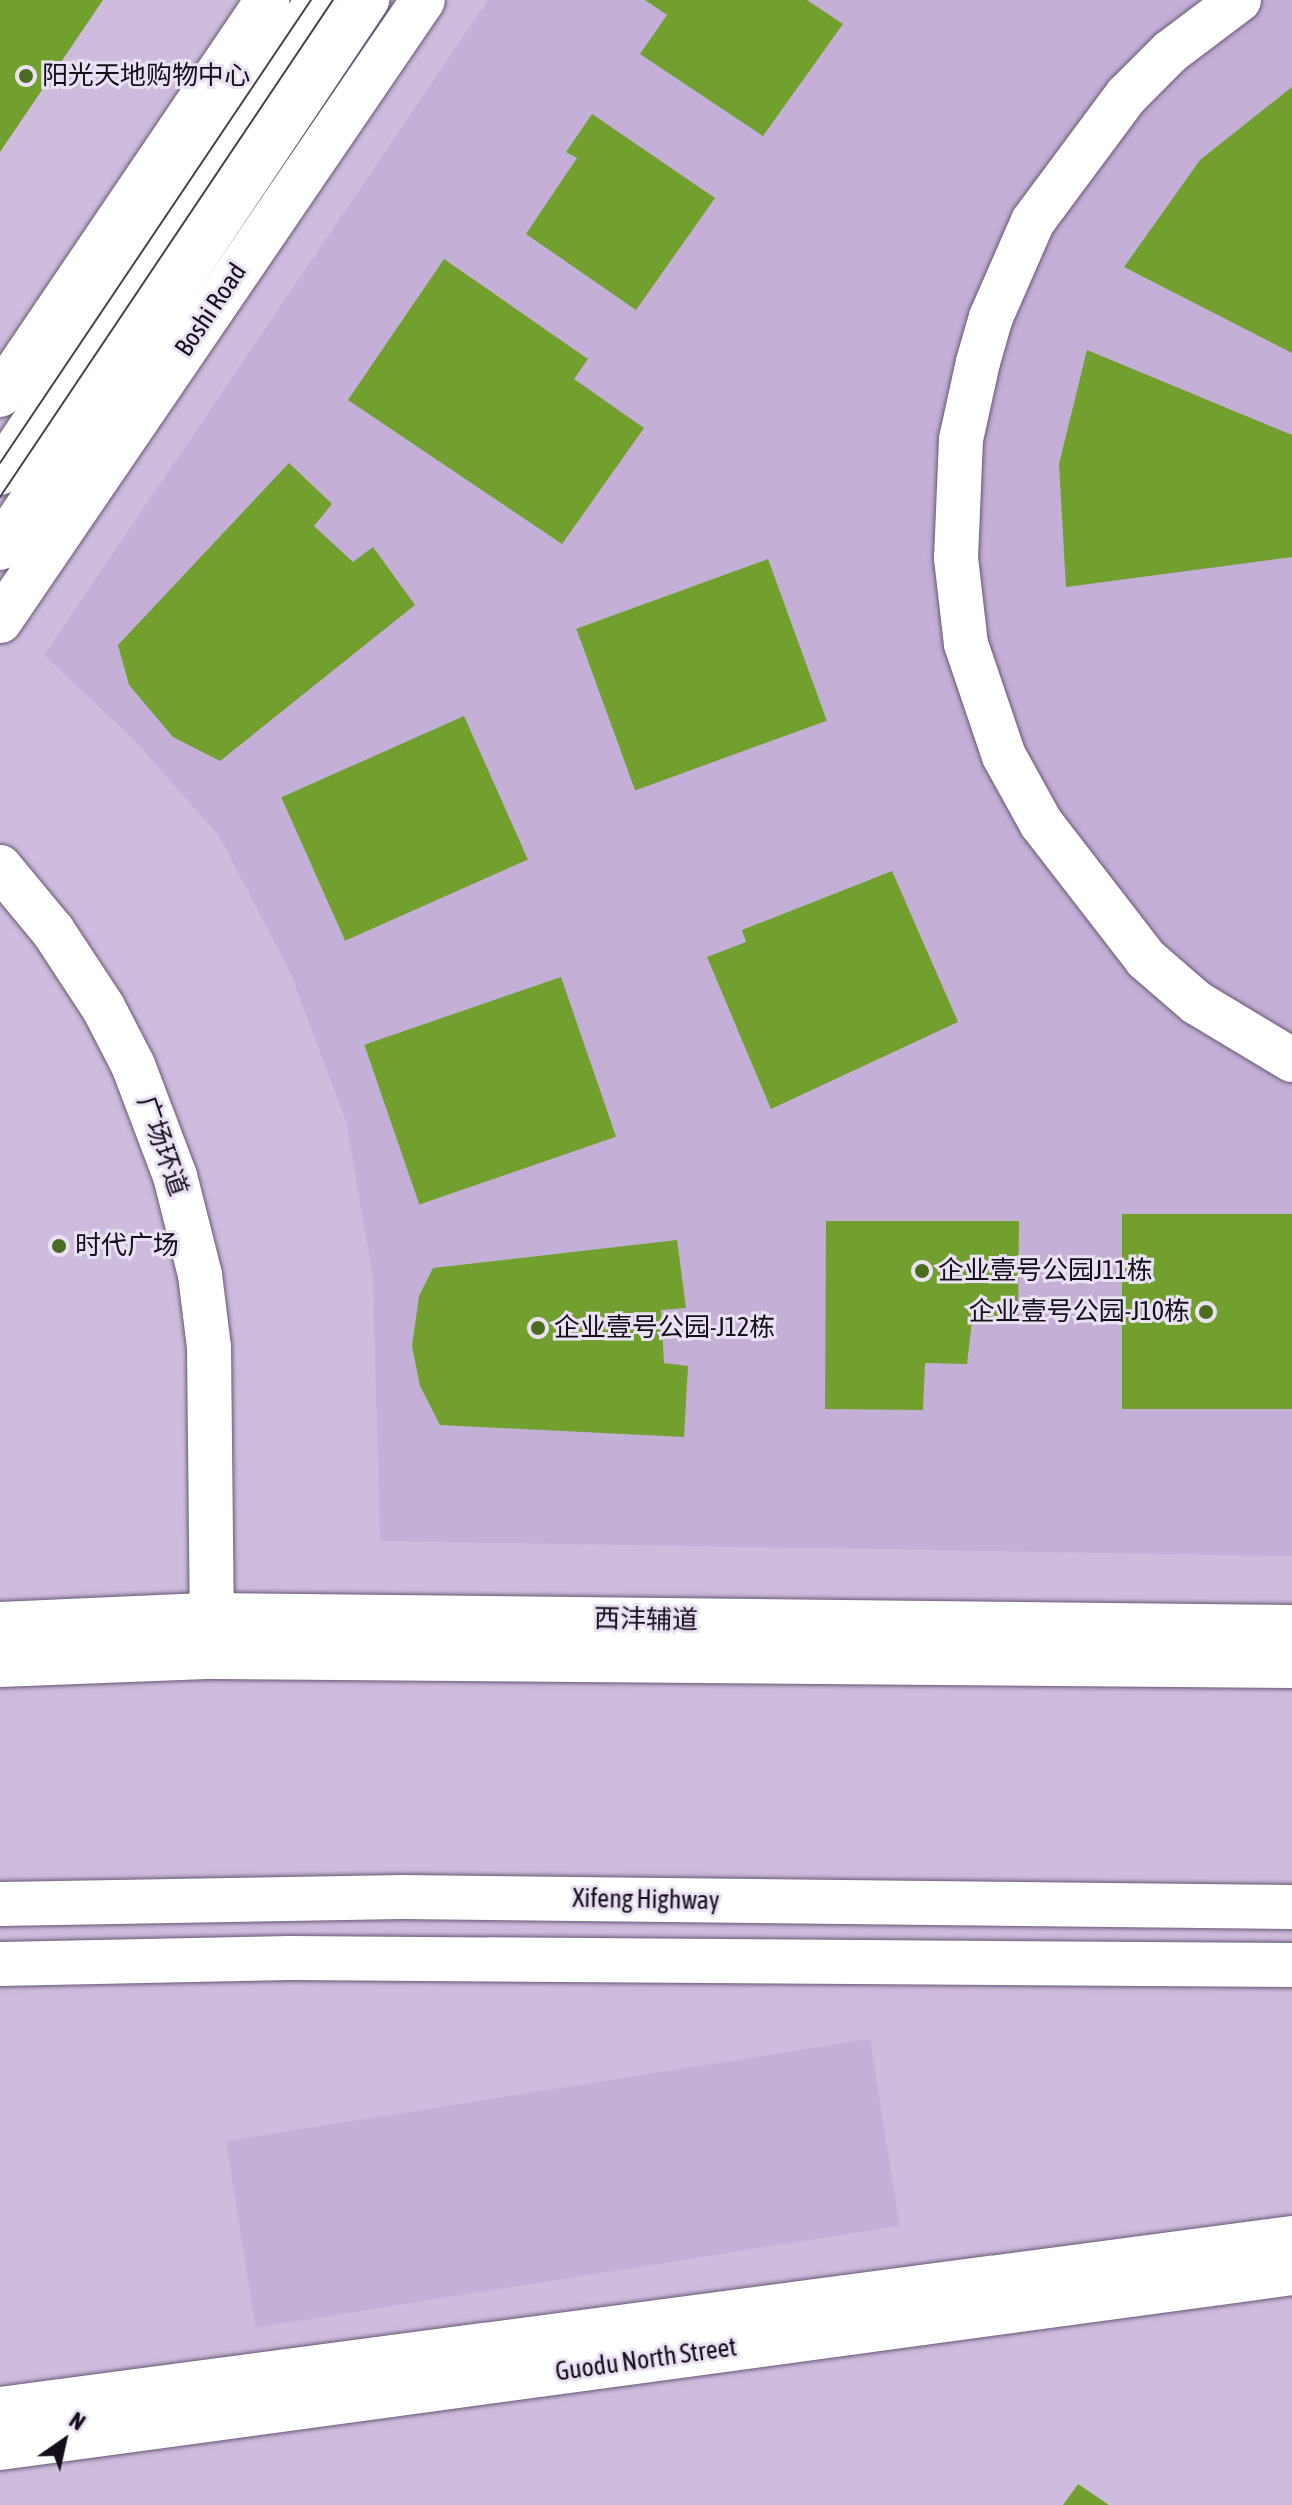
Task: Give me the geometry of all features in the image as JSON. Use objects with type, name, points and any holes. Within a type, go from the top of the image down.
[{"type":"main road","points":[[0,395],[267,0]]},
{"type":"main road","points":[[0,473],[318,0]]},
{"type":"main road","name":"Boshi Road","points":[[0,548],[367,0]]},
{"type":"main road","name":"Boshi Road","points":[[0,621],[423,0]]},
{"type":"main road","points":[[1239,0],[1170,52],[1126,96],[1033,221],[991,317],[978,362],[961,439],[956,558],[966,644],[1004,756],[1041,823],[1146,959],[1197,1003],[1292,1060]]},
{"type":"main road","name":"广场环道","points":[[0,867],[53,931],[103,1007],[133,1065],[175,1176],[200,1275],[209,1347],[212,1636]]},
{"type":"main road","name":"西沣辅道","points":[[0,1624],[212,1636],[1292,1666]]},
{"type":"main road","name":"西沣辅道","points":[[0,1665],[212,1636],[1292,1627]]},
{"type":"main road","name":"Xifeng Highway","points":[[0,1904],[402,1897],[1292,1907]]},
{"type":"main road","points":[[0,1964],[322,1958],[1292,1965]]},
{"type":"main road","name":"Guodu North Street","points":[[0,2409],[1292,2238]]},
{"type":"main road","name":"Guodu North Street","points":[[0,2448],[1292,2273]]},
{"type":"shaded area","points":[[488,0],[1292,0],[1292,1556],[380,1541],[373,1278],[346,1121],[289,970],[219,836],[134,740],[44,655]]},
{"type":"shaded area","points":[[870,2039],[900,2226],[256,2328],[226,2141]]},
{"type":"building","name":"阳光天地购物中心","points":[[0,0],[103,0],[0,152]]},
{"type":"building","points":[[645,0],[807,0],[843,24],[763,136],[640,54],[667,15]]},
{"type":"building","points":[[1292,87],[1292,353],[1124,267],[1200,160]]},
{"type":"building","points":[[592,114],[715,198],[636,310],[526,234],[577,158],[566,152]]},
{"type":"building","points":[[444,259],[588,359],[574,379],[644,428],[562,544],[348,400]]},
{"type":"building","points":[[1087,350],[1292,435],[1292,557],[1066,587],[1059,464]]},
{"type":"building","points":[[289,463],[332,504],[314,526],[353,562],[373,547],[415,605],[220,761],[173,737],[129,685],[118,645]]},
{"type":"building","points":[[768,559],[827,721],[635,790],[576,629]]},
{"type":"building","points":[[464,716],[528,859],[345,941],[281,797]]},
{"type":"building","points":[[892,871],[958,1022],[771,1109],[707,957],[746,942],[742,930]]},
{"type":"building","points":[[561,977],[616,1137],[419,1205],[364,1045]]},
{"type":"building","name":"企业壹号公园-J10栋","points":[[1122,1214],[1292,1214],[1292,1409],[1122,1409]]},
{"type":"building","name":"企业壹号公园J11栋","points":[[826,1221],[1019,1221],[1018,1321],[972,1321],[967,1364],[925,1363],[923,1410],[825,1409]]},
{"type":"building","name":"企业壹号公园-J12栋","points":[[677,1240],[686,1308],[661,1310],[664,1363],[688,1366],[684,1437],[440,1425],[420,1386],[412,1346],[419,1296],[433,1268]]},
{"type":"building","points":[[1078,2484],[1109,2505],[1063,2505]]},
{"type":"tram line","points":[[0,463],[311,0]]},
{"type":"tram line","points":[[0,497],[333,0]]},
{"type":"place","name":"阳光天地购物中心","points":[[26,76]]},
{"type":"place","name":"时代广场","points":[[59,1246]]},
{"type":"place","name":"企业壹号公园J11栋","points":[[922,1271]]},
{"type":"place","name":"企业壹号公园-J10栋","points":[[1206,1312]]},
{"type":"place","name":"企业壹号公园-J12栋","points":[[538,1328]]}]
